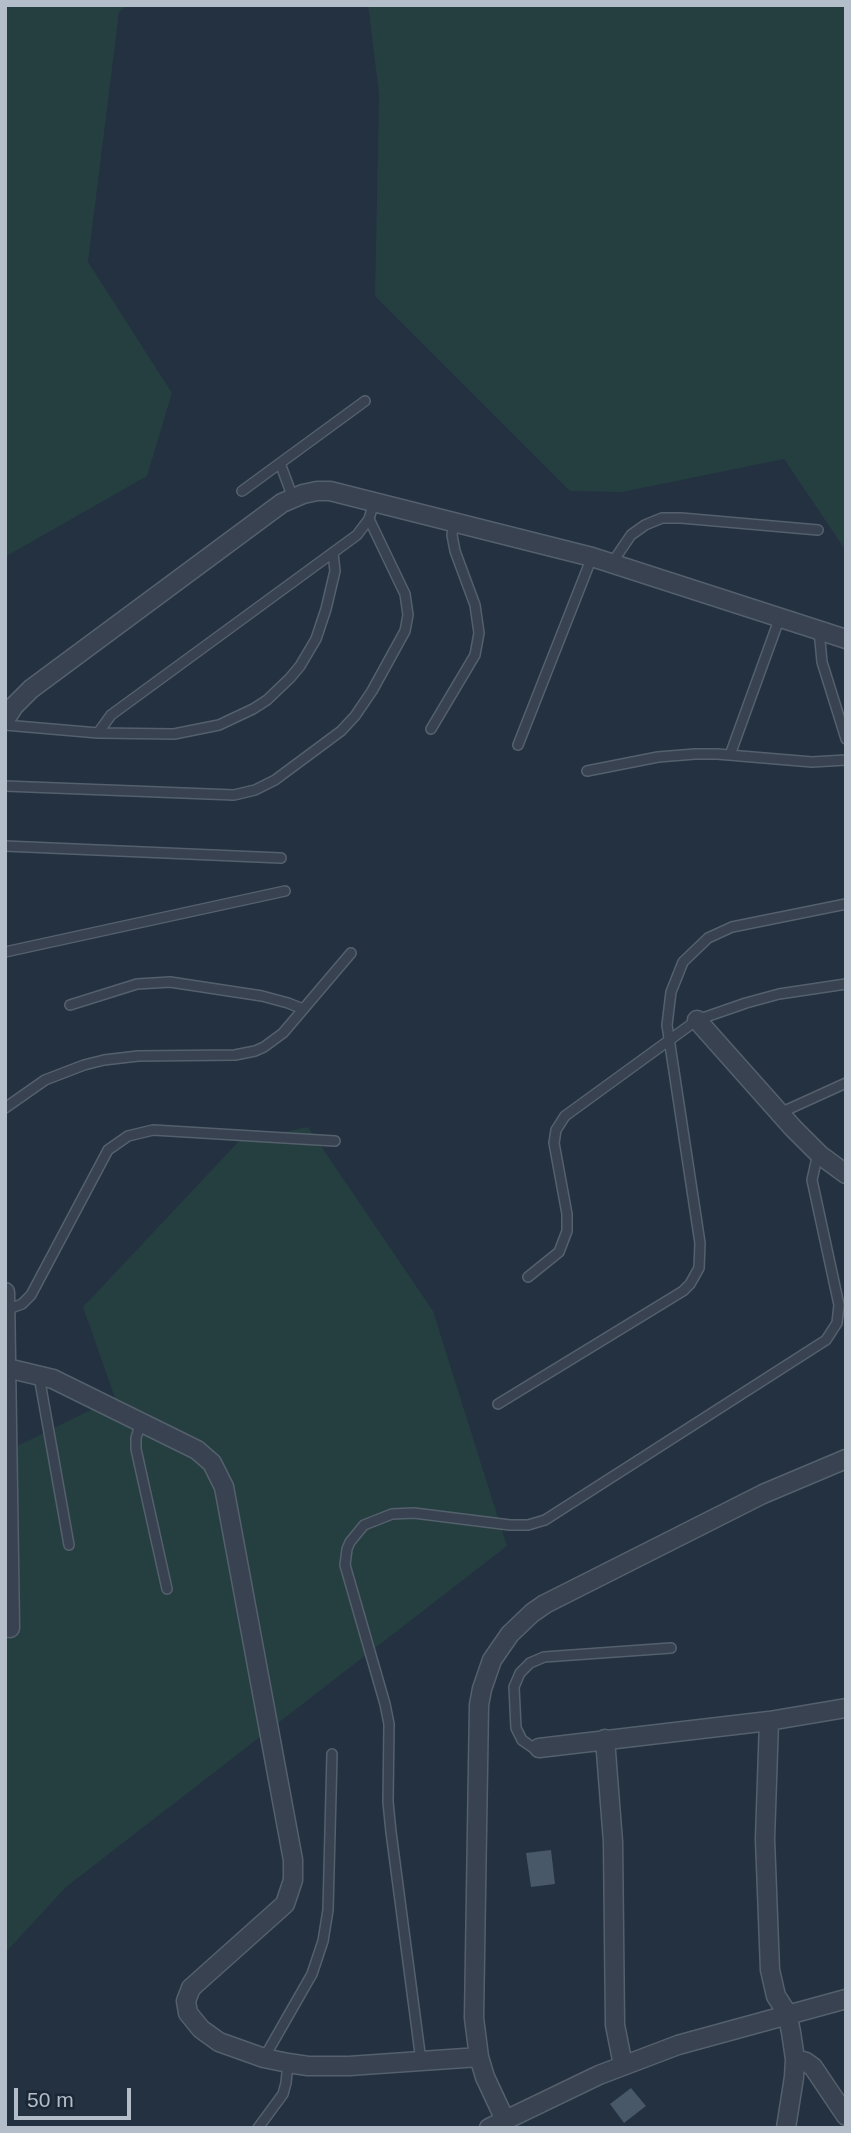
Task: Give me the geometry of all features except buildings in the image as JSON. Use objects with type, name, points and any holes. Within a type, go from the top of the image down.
[{"type":"street","points":[[5,719],[31,689],[282,503],[317,491],[330,491],[372,510],[454,521],[592,556],[846,639]]},
{"type":"street","points":[[697,1020],[820,1155],[846,1174]]},
{"type":"street","points":[[5,1292],[10,1628]]},
{"type":"street","points":[[7,1368],[53,1379],[188,1445],[205,1456],[217,1471],[224,1487],[292,1860],[293,1880],[285,1904],[195,1983],[188,1995],[188,2013],[201,2029],[219,2042],[264,2058],[288,2063],[328,2066],[479,2057]]},
{"type":"street","points":[[846,1459],[763,1494],[545,1604],[520,1623],[500,1646],[486,1674],[480,1705],[474,2018],[479,2057],[491,2093],[497,2124],[622,2065],[690,2041],[846,1999]]},
{"type":"street","points":[[538,1748],[769,1721],[846,1708]]},
{"type":"street","points":[[769,1721],[765,1839],[770,1970],[776,1996],[787,2014],[795,2059],[786,2128]]},
{"type":"street","points":[[605,1739],[613,1843],[615,2025],[622,2065]]},
{"type":"street","points":[[795,2059],[813,2067],[846,2116]]},
{"type":"lane","points":[[242,491],[365,401]]},
{"type":"lane","points":[[280,463],[293,498]]},
{"type":"lane","points":[[98,733],[111,715],[357,535],[372,510]]},
{"type":"lane","points":[[5,786],[234,795],[255,790],[275,780],[341,731],[372,691],[405,631],[408,615],[405,594],[372,510]]},
{"type":"lane","points":[[612,563],[631,535],[662,518],[681,517],[818,530]]},
{"type":"lane","points":[[431,730],[475,655],[479,633],[475,605],[454,551],[454,521]]},
{"type":"lane","points":[[5,725],[98,733],[174,734],[204,730],[236,718],[267,700],[300,666],[316,639],[335,571],[332,552]]},
{"type":"lane","points":[[518,745],[592,556]]},
{"type":"lane","points":[[730,755],[780,617]]},
{"type":"lane","points":[[819,630],[822,662],[846,739]]},
{"type":"lane","points":[[587,771],[667,756],[730,755],[812,762],[846,760]]},
{"type":"lane","points":[[5,846],[281,858]]},
{"type":"lane","points":[[5,952],[285,891]]},
{"type":"lane","points":[[498,1404],[683,1291],[695,1276],[701,1260],[700,1244],[667,1025],[671,992],[683,962],[699,945],[732,927],[846,904]]},
{"type":"lane","points":[[5,1108],[46,1080],[104,1060],[138,1056],[235,1055],[255,1051],[274,1041],[351,953]]},
{"type":"lane","points":[[70,1005],[137,984],[170,982],[262,996],[303,1009]]},
{"type":"lane","points":[[528,1277],[559,1252],[567,1231],[567,1214],[554,1143],[560,1122],[572,1110],[697,1020],[779,995],[846,984]]},
{"type":"lane","points":[[780,1113],[846,1083]]},
{"type":"lane","points":[[6,1310],[22,1304],[31,1295],[108,1150],[128,1136],[153,1130],[335,1141]]},
{"type":"lane","points":[[421,2061],[388,1802],[389,1724],[386,1704],[345,1565],[347,1549],[364,1525],[392,1514],[414,1513],[510,1525],[528,1525],[545,1520],[826,1340],[837,1323],[839,1305],[812,1180],[820,1155]]},
{"type":"lane","points":[[39,1374],[69,1545]]},
{"type":"lane","points":[[141,1422],[136,1449],[167,1589]]},
{"type":"lane","points":[[538,1748],[522,1740],[516,1728],[514,1687],[520,1673],[530,1663],[544,1657],[671,1648]]},
{"type":"lane","points":[[264,2058],[312,1974],[323,1941],[328,1910],[332,1754]]},
{"type":"lane","points":[[258,2128],[283,2094],[288,2063]]},
{"type":"green space","points":[[5,5],[128,5],[119,12],[88,262],[172,393],[147,476],[5,557]]},
{"type":"green space","points":[[368,5],[846,5],[846,551],[784,459],[622,492],[570,491],[375,296],[379,94]]},
{"type":"green space","points":[[308,1127],[433,1311],[507,1546],[66,1887],[5,1953],[5,1452],[115,1398],[83,1307],[239,1141]]}]
